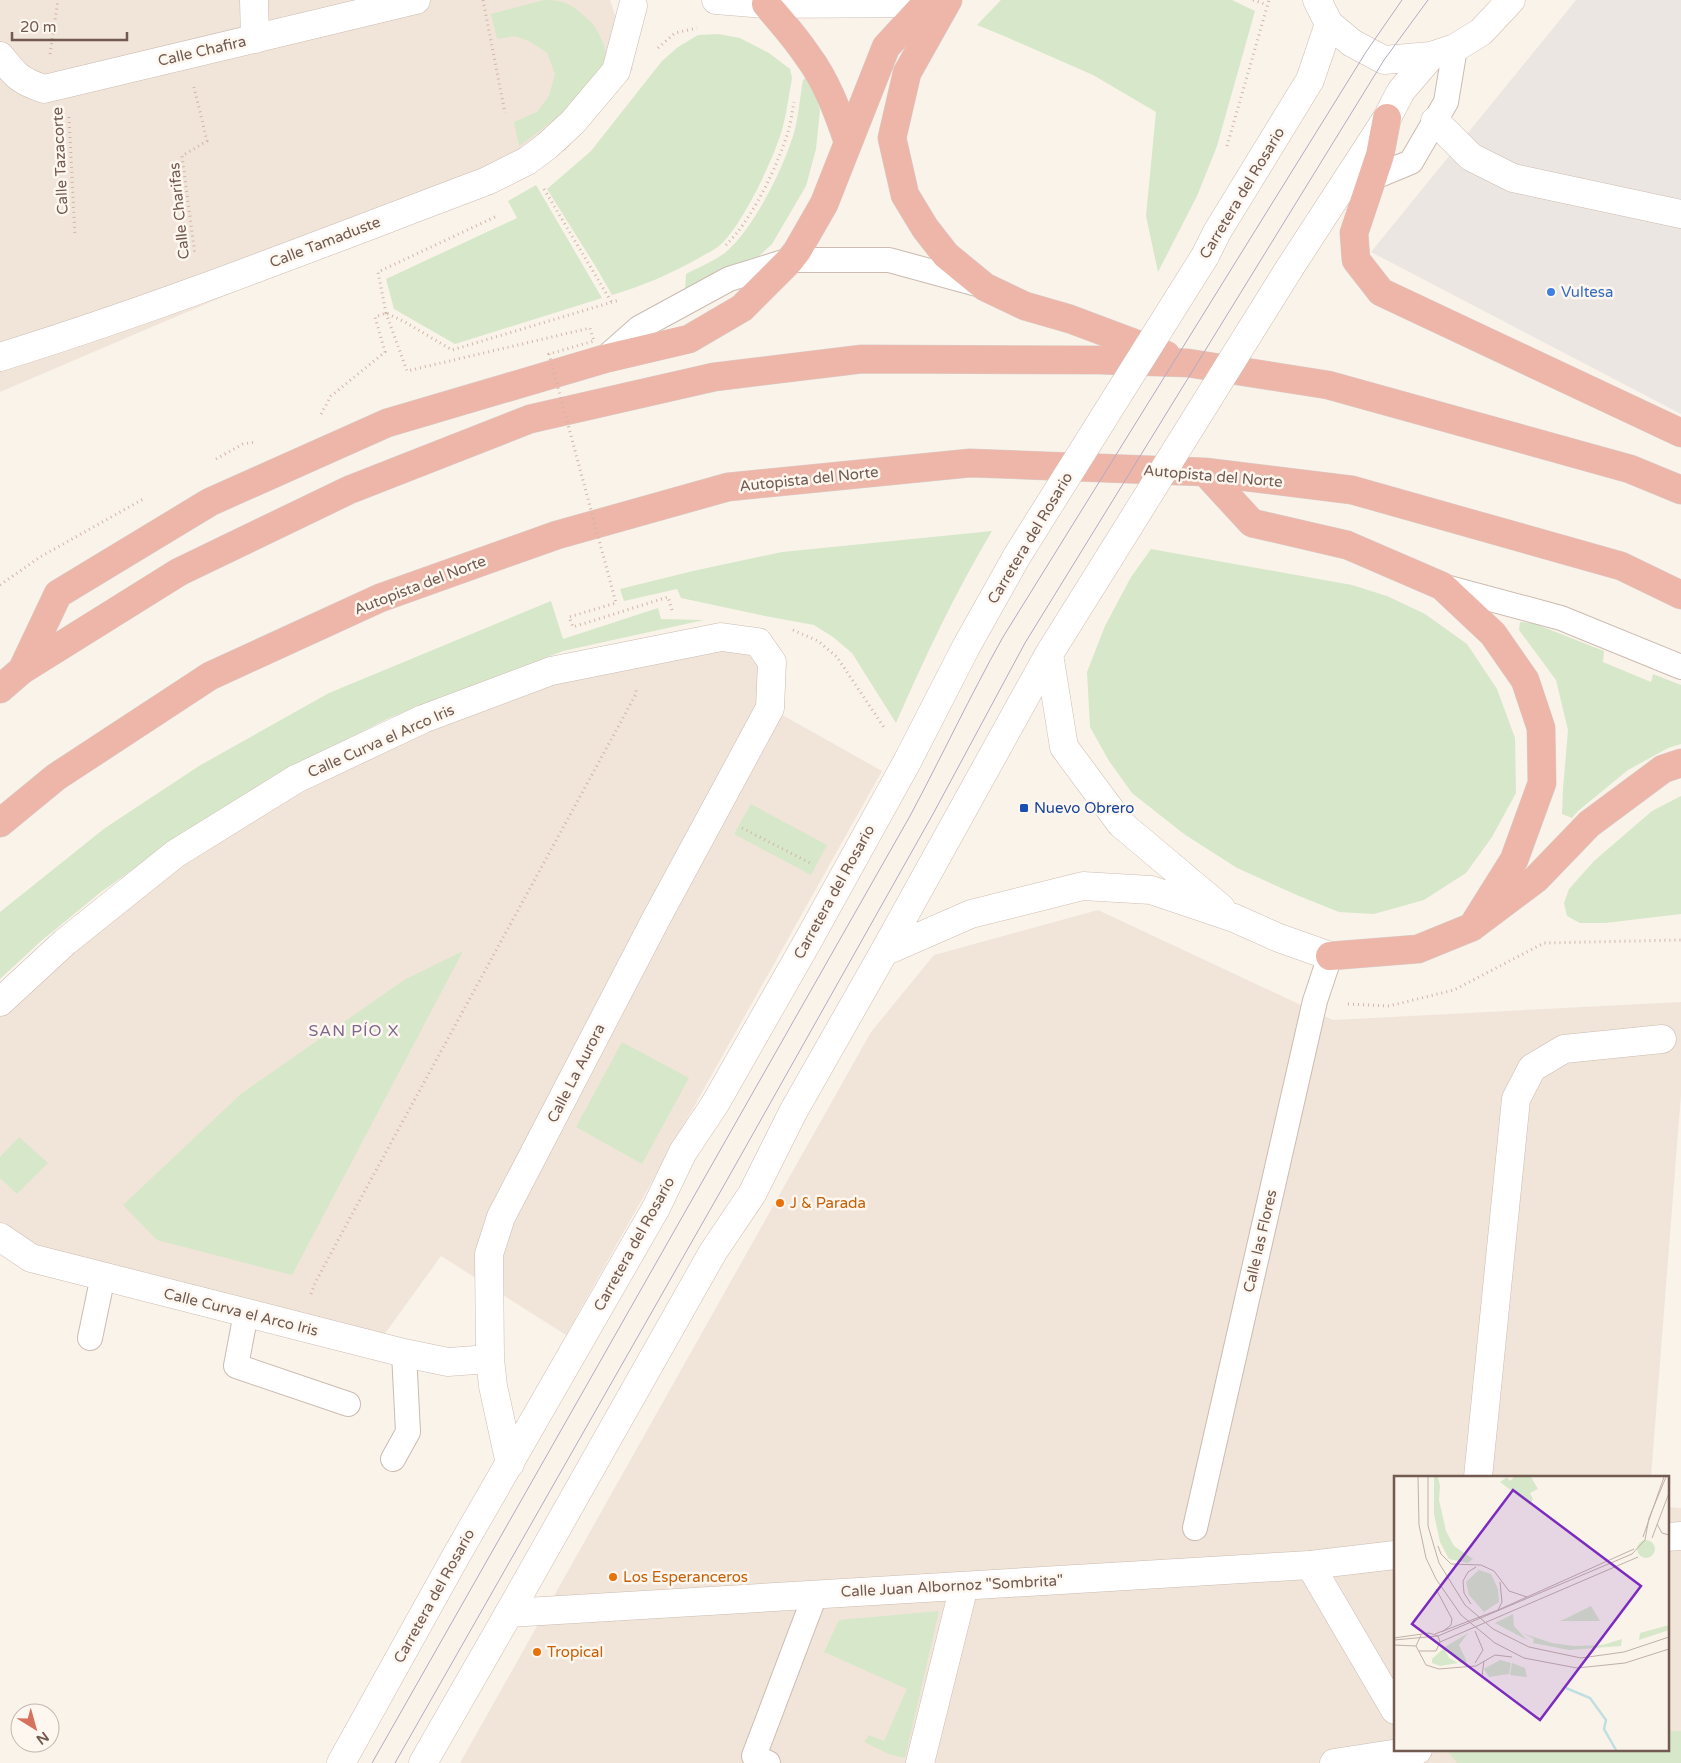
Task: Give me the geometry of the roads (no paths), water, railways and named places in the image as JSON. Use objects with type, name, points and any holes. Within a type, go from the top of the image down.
[{"type":"highway","points":[[22,670],[58,594],[210,502],[387,423],[604,359],[689,339],[742,308],[790,260],[824,204],[886,47],[937,1]]},
{"type":"highway","points":[[937,1],[907,73],[892,138],[905,195],[925,228],[946,255],[985,287],[1025,306],[1070,319],[1188,363]]},
{"type":"highway","points":[[766,4],[808,55],[841,121],[848,142]]},
{"type":"highway","points":[[1386,118],[1380,155],[1354,233],[1356,260],[1381,292],[1681,433]]},
{"type":"highway","points":[[0,689],[22,670],[179,572],[349,490],[530,419],[714,377],[862,359],[1091,360],[1188,363],[1328,385],[1630,469],[1681,490]]},
{"type":"highway","name":"Autopista del Norte","points":[[0,823],[56,778],[210,676],[380,598],[557,535],[728,487],[970,463],[1205,472],[1352,490],[1620,566],[1681,595]]},
{"type":"highway","points":[[1205,472],[1252,522],[1347,545],[1442,586],[1493,634],[1525,680],[1541,728],[1542,783],[1514,860],[1472,927]]},
{"type":"highway","points":[[1330,956],[1418,948],[1472,927],[1536,879],[1589,824],[1663,769],[1681,762]]},
{"type":"street","points":[[254,0],[255,39]]},
{"type":"street","name":"Calle Chafira","points":[[0,56],[14,74],[26,82],[56,86],[416,0]]},
{"type":"street","points":[[716,0],[766,4],[937,1]]},
{"type":"street","points":[[423,1763],[713,1252],[752,1194],[793,1112],[1049,654],[1289,269],[1340,192],[1401,91],[1443,52],[1481,32],[1511,0]]},
{"type":"street","name":"Calle Tamaduste","points":[[0,357],[79,332],[200,289],[487,181],[527,161],[573,122],[616,71],[635,2]]},
{"type":"street","points":[[1323,12],[1352,43],[1384,60],[1443,52]]},
{"type":"street","name":"Carretera del Rosario","points":[[341,1763],[451,1565],[656,1208],[683,1152],[715,1104],[842,879],[1017,556],[1205,256],[1310,80],[1323,12]]},
{"type":"street","points":[[1435,121],[1471,157],[1513,178],[1681,214]]},
{"type":"street","name":"Calle Curva el Arco Iris","points":[[0,1002],[65,942],[175,854],[296,779],[423,719],[551,671],[721,637],[758,642],[772,662],[770,708]]},
{"type":"street","points":[[1049,654],[1064,748],[1121,824],[1234,918]]},
{"type":"street","name":"Calle La Aurora","points":[[510,1464],[493,1386],[490,1358],[490,1254],[501,1217],[770,708]]},
{"type":"street","points":[[884,952],[971,914],[1083,886],[1151,890],[1234,918],[1279,938],[1330,956]]},
{"type":"street","points":[[1478,1476],[1516,1099],[1532,1068],[1564,1049],[1662,1039]]},
{"type":"street","name":"Calle Curva el Arco Iris","points":[[0,1238],[31,1258],[404,1353],[448,1362],[490,1358]]},
{"type":"street","points":[[1668,1536],[1681,1536]]},
{"type":"street","name":"Calle Juan Albornoz \"Sombrita\"","points":[[509,1613],[1310,1565],[1394,1555]]},
{"type":"street","points":[[1310,1565],[1394,1708]]},
{"type":"street","points":[[920,1763],[964,1586]]},
{"type":"street","points":[[1334,1763],[1418,1750],[1426,1763]]},
{"type":"lane","points":[[1340,192],[1411,162],[1446,102],[1443,52]]},
{"type":"lane","points":[[790,260],[889,260],[985,287]]},
{"type":"lane","points":[[1442,586],[1561,618],[1681,667]]},
{"type":"lane","name":"Calle las Flores","points":[[1195,1528],[1315,1002],[1330,956]]},
{"type":"lane","points":[[90,1338],[103,1276]]},
{"type":"lane","points":[[246,1313],[236,1366],[348,1404]]},
{"type":"lane","points":[[393,1459],[408,1432],[404,1353]]},
{"type":"lane","points":[[768,1763],[754,1756],[815,1595]]},
{"type":"tram line","points":[[372,1763],[910,816],[1003,637],[1366,52],[1402,0]]},
{"type":"tram line","points":[[395,1763],[933,814],[1025,643],[1384,60],[1428,0]]},
{"type":"place","name":"Vultesa","points":[[1551,292]]},
{"type":"place","name":"Nuevo Obrero","points":[[1024,808]]},
{"type":"place","name":"J & Parada","points":[[780,1203]]},
{"type":"place","name":"Los Esperanceros","points":[[613,1577]]},
{"type":"place","name":"Tropical","points":[[537,1652]]},
{"type":"district","name":"SAN PÍO X","points":[[354,1031]]}]
